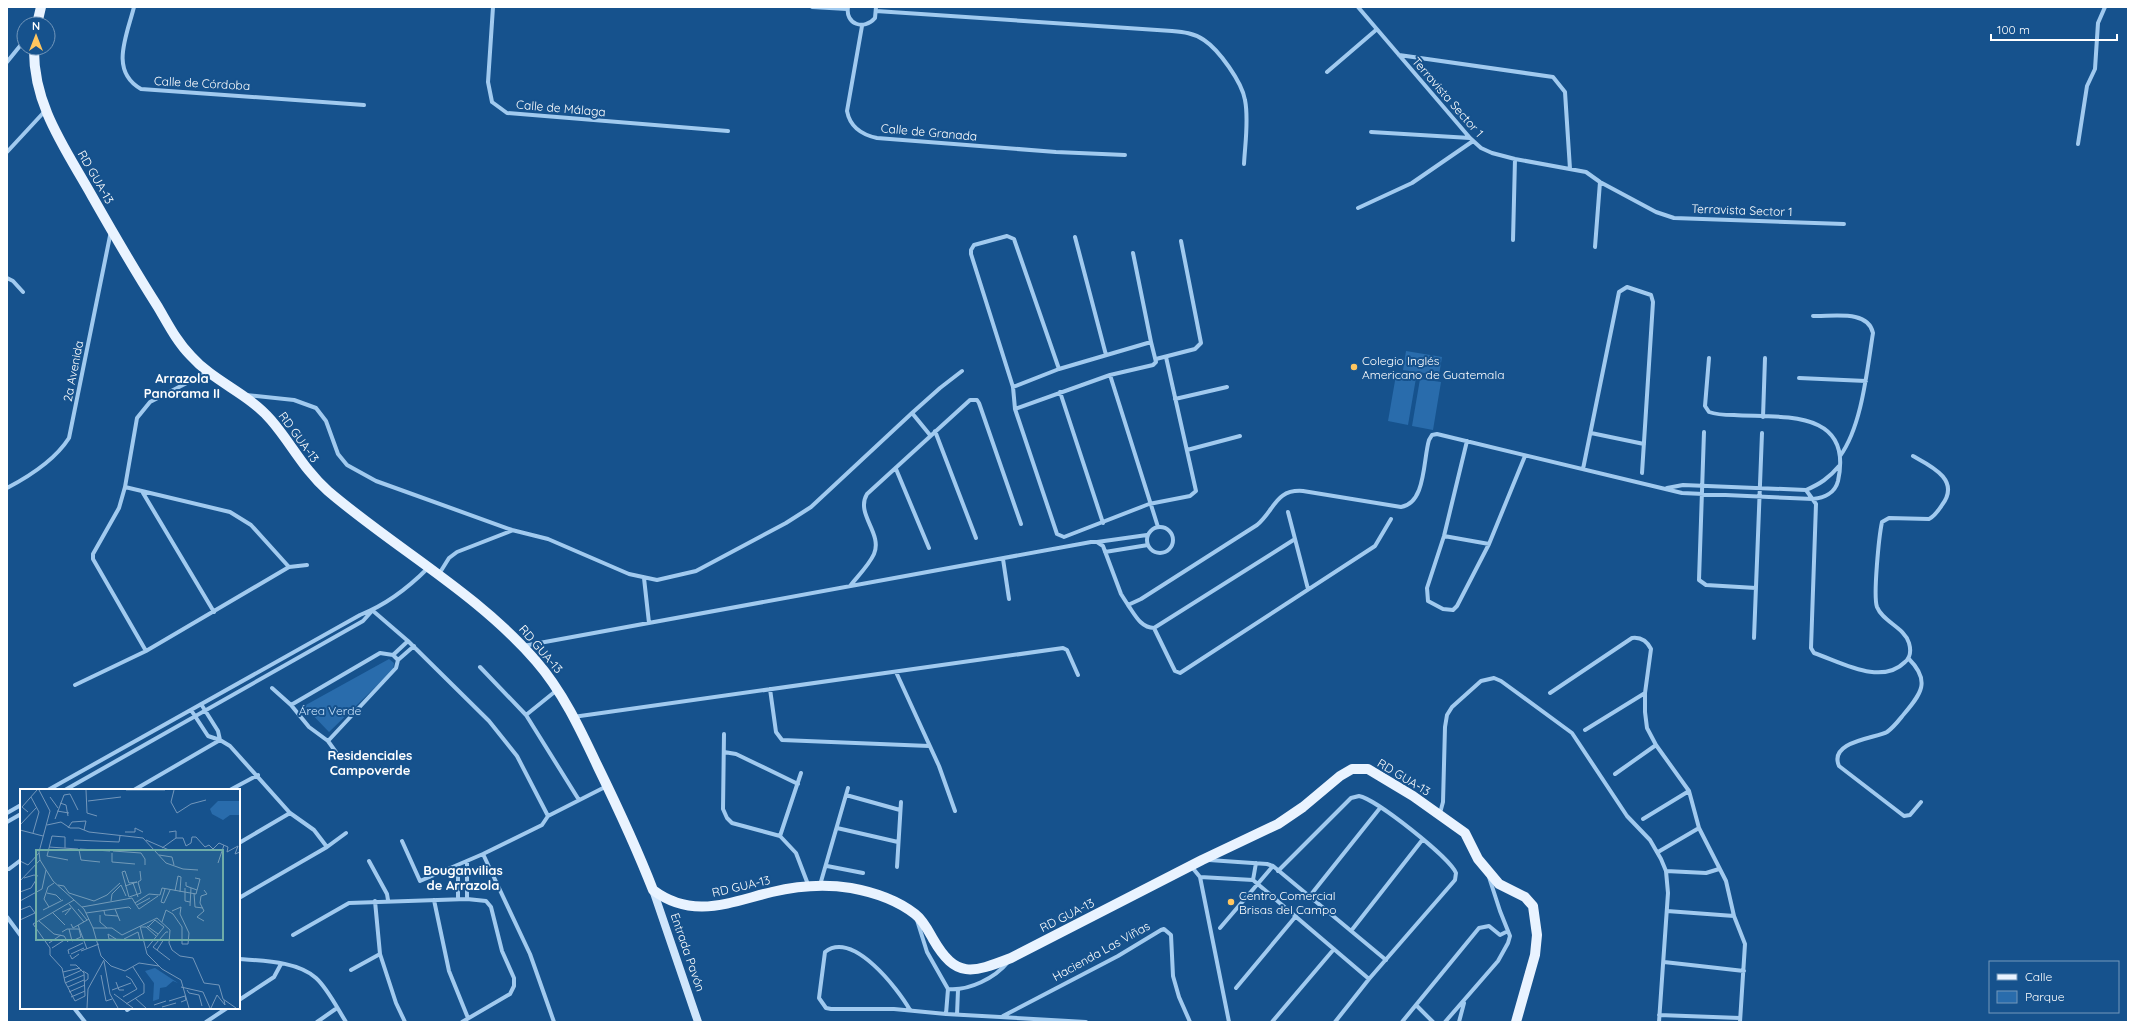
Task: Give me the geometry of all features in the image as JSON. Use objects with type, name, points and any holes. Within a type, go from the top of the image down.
[{"type":"main road","name":"RD GUA-13","points":[[34,56],[35,75],[42,114],[55,132],[111,229],[182,345],[209,372],[244,395],[271,420],[310,474],[380,533],[499,622],[523,646],[546,673],[573,717],[607,786],[653,890],[675,903],[704,907],[723,906],[787,889],[815,887],[850,888],[884,897],[916,914],[941,953],[951,964],[959,968],[983,969],[1011,958],[1202,860],[1278,824],[1340,776],[1352,769],[1368,769],[1413,796],[1439,816],[1465,833],[1478,860],[1499,884],[1525,897],[1533,906],[1537,935],[1535,954],[1516,1022]]},
{"type":"street","name":"Calle de Córdoba","points":[[134,7],[124,45],[122,64],[129,80],[141,89],[364,105]]},
{"type":"street","name":"Calle de Málaga","points":[[493,7],[488,82],[492,102],[507,113],[728,131]]},
{"type":"street","points":[[812,7],[848,8],[848,14],[853,23],[862,26],[871,22],[876,9],[1165,30],[1196,36],[1204,40],[1220,55],[1244,95],[1246,114],[1244,164]]},
{"type":"street","name":"Terravista Sector 1","points":[[1358,7],[1471,140],[1492,153],[1515,160],[1570,168],[1586,172],[1600,182],[1656,212],[1674,218],[1844,224]]},
{"type":"street","points":[[2078,144],[2087,86],[2095,69],[2098,23],[2105,7]]},
{"type":"street","name":"Calle de Granada","points":[[862,26],[848,111],[853,124],[866,135],[877,138],[1056,152],[1125,155]]},
{"type":"street","points":[[1327,72],[1376,30]]},
{"type":"street","points":[[7,62],[16,51]]},
{"type":"street","points":[[1398,55],[1552,77],[1565,92],[1570,168]]},
{"type":"street","points":[[7,152],[42,114]]},
{"type":"street","points":[[1371,132],[1471,140]]},
{"type":"street","points":[[1358,208],[1412,183],[1471,140]]},
{"type":"street","points":[[1513,240],[1515,160]]},
{"type":"street","points":[[1595,247],[1600,182]]},
{"type":"street","name":"2a Avenida","points":[[7,488],[23,479],[56,455],[69,438],[111,229]]},
{"type":"street","points":[[1059,369],[1014,239],[1008,236],[974,244],[971,254],[1016,396],[1015,409],[1057,534],[1060,537],[1067,537],[1149,504],[1194,494],[1195,487],[1166,357]]},
{"type":"street","points":[[1075,237],[1106,355]]},
{"type":"street","points":[[1156,359],[1195,349],[1200,344],[1181,241]]},
{"type":"street","points":[[1015,409],[1110,375],[1153,365],[1156,362],[1133,253]]},
{"type":"street","points":[[7,278],[13,281],[23,292]]},
{"type":"street","points":[[1583,469],[1619,292],[1627,286],[1651,295],[1653,302],[1642,473]]},
{"type":"street","points":[[1813,316],[1859,317],[1868,322],[1873,332],[1866,381],[1850,443],[1840,456]]},
{"type":"street","points":[[1013,387],[1059,369],[1151,342]]},
{"type":"street","points":[[1128,605],[1141,599],[1257,525],[1268,515],[1277,499],[1287,493],[1294,491],[1408,506],[1419,494],[1427,447],[1432,435],[1437,434],[1682,493],[1813,499],[1825,496],[1832,491],[1838,480],[1840,456],[1833,437],[1818,423],[1798,418],[1714,414],[1707,411],[1704,403],[1709,358]]},
{"type":"street","points":[[1763,417],[1765,358]]},
{"type":"street","points":[[244,395],[294,400],[316,408],[326,421],[338,454],[347,465],[376,481],[512,530],[548,539],[644,578],[657,580],[672,578],[696,571],[786,524],[818,502],[840,479],[912,413],[962,371]]},
{"type":"street","points":[[146,651],[93,559],[93,554],[119,508],[125,488],[137,418],[150,402],[209,372]]},
{"type":"street","points":[[1110,375],[1149,504],[1158,527]]},
{"type":"street","points":[[1799,378],[1866,381]]},
{"type":"street","points":[[1175,398],[1227,387]]},
{"type":"street","points":[[1060,392],[1103,523]]},
{"type":"street","points":[[849,586],[869,562],[874,554],[877,544],[863,508],[864,499],[930,435],[970,400],[977,400],[1021,524]]},
{"type":"street","points":[[912,413],[930,435]]},
{"type":"street","points":[[935,431],[976,538]]},
{"type":"street","points":[[1704,432],[1703,486],[1698,576],[1700,582],[1706,585],[1756,588]]},
{"type":"street","points":[[1591,433],[1644,444]]},
{"type":"street","points":[[1754,638],[1762,433]]},
{"type":"street","points":[[1187,450],[1240,436]]},
{"type":"street","points":[[1467,441],[1444,536],[1427,588],[1427,597],[1432,605],[1443,610],[1453,610],[1457,606],[1489,544],[1525,456]]},
{"type":"street","points":[[1913,456],[1940,472],[1945,480],[1948,493],[1947,499],[1935,515],[1929,519],[1889,518],[1882,522],[1876,603],[1882,615],[1906,637],[1910,647],[1909,659],[1920,675],[1922,686],[1918,697],[1890,730],[1883,734],[1855,741],[1839,754],[1838,762],[1839,766],[1904,816],[1910,815],[1921,802]]},
{"type":"street","points":[[1666,488],[1683,484],[1760,489],[1806,490],[1820,484],[1831,476],[1839,466]]},
{"type":"street","points":[[896,469],[929,548]]},
{"type":"street","points":[[125,488],[230,512],[251,525],[289,567]]},
{"type":"street","points":[[1806,490],[1816,504],[1811,648],[1814,653],[1870,672],[1884,673],[1895,670],[1909,659]]},
{"type":"street","points":[[143,493],[214,612]]},
{"type":"street","points":[[1288,512],[1308,589]]},
{"type":"street","points":[[1154,628],[1172,667],[1175,672],[1180,673],[1375,546],[1391,519]]},
{"type":"street","points":[[1158,527],[1165,527],[1170,530],[1173,535],[1172,547],[1162,554],[1156,553],[1148,545],[1147,535],[1149,531],[1158,527]]},
{"type":"street","points":[[438,576],[449,558],[457,552],[512,530]]},
{"type":"street","points":[[523,646],[1091,542],[1147,535]]},
{"type":"street","points":[[1444,536],[1489,544]]},
{"type":"street","points":[[1097,542],[1103,546],[1106,552],[1121,594],[1128,605],[1141,622],[1149,628],[1154,628],[1295,539]]},
{"type":"street","points":[[1106,552],[1148,545]]},
{"type":"street","points":[[1003,559],[1009,599]]},
{"type":"street","points":[[75,685],[146,651],[289,567],[308,565]]},
{"type":"street","points":[[50,789],[360,615],[372,610],[410,587],[428,568]]},
{"type":"street","points":[[644,578],[649,623]]},
{"type":"street","points":[[372,610],[414,646],[459,689],[508,742],[548,816]]},
{"type":"street","points":[[67,789],[363,621],[372,610]]},
{"type":"street","points":[[1550,693],[1632,638],[1638,638],[1648,644],[1651,649],[1645,693],[1647,728],[1656,745],[1689,791],[1699,828],[1719,870],[1726,881],[1734,916],[1745,944],[1740,1020],[1659,1015]]},
{"type":"street","points":[[393,655],[408,641]]},
{"type":"street","points":[[328,741],[396,668],[398,660],[414,646]]},
{"type":"street","points":[[573,717],[770,688],[1063,648],[1067,650],[1078,675]]},
{"type":"street","points":[[291,705],[380,653],[393,655],[398,660]]},
{"type":"street","points":[[480,667],[526,715],[579,800]]},
{"type":"street","points":[[896,672],[939,766],[955,811]]},
{"type":"street","points":[[1439,816],[1443,802],[1445,727],[1447,715],[1452,707],[1481,681],[1494,678],[1502,681],[1572,733],[1627,816],[1650,840],[1658,852],[1666,871],[1667,911],[1659,1022]]},
{"type":"street","points":[[272,688],[291,705],[309,727],[328,741],[338,755]]},
{"type":"street","points":[[770,688],[776,732],[782,740],[929,746]]},
{"type":"street","points":[[526,715],[557,690]]},
{"type":"street","points":[[1585,730],[1645,693]]},
{"type":"street","points":[[201,704],[218,731],[220,740]]},
{"type":"street","points":[[191,710],[208,736],[220,740],[230,746],[258,775],[290,814],[314,830],[328,847]]},
{"type":"street","points":[[724,734],[723,809],[727,818],[732,823],[780,836],[796,852],[815,887]]},
{"type":"street","points":[[136,789],[220,740]]},
{"type":"street","points":[[1615,774],[1656,745]]},
{"type":"street","points":[[724,752],[736,754],[798,784]]},
{"type":"street","points":[[780,836],[801,773]]},
{"type":"street","points":[[232,789],[258,775]]},
{"type":"street","points":[[402,841],[420,881],[483,854],[542,825],[548,816],[607,786]]},
{"type":"street","points":[[815,887],[827,866],[848,788]]},
{"type":"street","points":[[1643,819],[1689,791]]},
{"type":"street","points":[[846,795],[900,810]]},
{"type":"street","points":[[1278,871],[1351,798],[1362,796],[1424,839],[1455,870],[1456,878],[1369,979],[1335,1022]]},
{"type":"street","points":[[897,867],[901,802]]},
{"type":"street","points":[[7,813],[20,806]]},
{"type":"street","points":[[1309,897],[1380,808]]},
{"type":"street","points":[[240,842],[290,814]]},
{"type":"street","points":[[7,822],[20,815]]},
{"type":"street","points":[[837,828],[898,842]]},
{"type":"street","points":[[1658,852],[1699,828]]},
{"type":"street","points":[[240,897],[328,847],[346,834]]},
{"type":"street","points":[[1351,931],[1424,839]]},
{"type":"street","points":[[483,854],[530,954],[554,1022]]},
{"type":"street","points":[[1202,860],[1256,863],[1273,866],[1386,960]]},
{"type":"street","points":[[9,869],[20,861]]},
{"type":"street","points":[[369,861],[387,894],[388,900]]},
{"type":"street","points":[[467,861],[467,899]]},
{"type":"street","points":[[1253,880],[1256,863]]},
{"type":"street","points":[[458,865],[458,899]]},
{"type":"street","points":[[827,866],[863,873]]},
{"type":"street","points":[[1191,866],[1200,877],[1229,1022]]},
{"type":"street","points":[[1220,928],[1273,866]]},
{"type":"street","points":[[1444,1022],[1498,961],[1508,943],[1510,936],[1500,911],[1487,870]]},
{"type":"street","points":[[1666,871],[1706,873],[1719,870]]},
{"type":"street","points":[[1200,877],[1253,880],[1369,979]]},
{"type":"street","name":"Entrada Pavón","points":[[653,890],[698,1022]]},
{"type":"street","points":[[293,935],[349,903],[388,900],[467,899],[486,901],[491,907],[502,951],[514,978],[514,986],[510,994],[462,1022]]},
{"type":"street","points":[[434,900],[449,971],[468,1018]]},
{"type":"street","points":[[375,901],[380,954],[396,1003],[405,1022]]},
{"type":"street","points":[[1667,911],[1734,916]]},
{"type":"street","points":[[916,914],[926,952],[948,989],[946,1014]]},
{"type":"street","points":[[7,916],[20,935]]},
{"type":"street","points":[[1236,988],[1296,916]]},
{"type":"street","points":[[1402,1022],[1479,928],[1489,926],[1500,935],[1508,931]]},
{"type":"street","name":"Hacienda Las Viñas","points":[[1002,1016],[1098,967],[1164,929],[1171,935],[1173,976],[1190,1022]]},
{"type":"street","name":"Hacienda Las Viñas","points":[[910,1010],[903,999],[868,959],[842,947],[830,948],[825,952],[819,998],[826,1008],[836,1010],[910,1010],[957,1015],[1002,1016],[1086,1022]]},
{"type":"street","points":[[1272,1022],[1334,949]]},
{"type":"street","points":[[350,970],[380,954]]},
{"type":"street","points":[[948,989],[958,990],[996,973],[1011,958]]},
{"type":"street","points":[[240,959],[294,966],[317,978],[346,1022]]},
{"type":"street","points":[[1664,962],[1744,971]]},
{"type":"street","points":[[240,999],[274,977],[282,964]]},
{"type":"street","points":[[957,1015],[958,990]]},
{"type":"street","points":[[1459,1022],[1464,1001]]},
{"type":"street","points":[[1416,1005],[1434,1022]]},
{"type":"street","points":[[317,1022],[337,1008]]},
{"type":"street","points":[[75,1009],[85,1022]]},
{"type":"street","points":[[206,1022],[226,1009]]},
{"type":"green space","points":[[1406,351],[1442,357],[1439,375],[1403,370]]},
{"type":"green space","points":[[1396,375],[1416,378],[1408,425],[1388,421]]},
{"type":"green space","points":[[1420,379],[1441,382],[1433,430],[1412,426]]},
{"type":"green space","name":"Área Verde","points":[[389,659],[394,663],[393,670],[329,732],[304,706]]},
{"type":"place","name":"Colegio Inglés Americano de Guatemala","points":[[1354,367]]},
{"type":"place","name":"Centro Comercial Brisas del Campo","points":[[1231,902]]},
{"type":"district","name":"Arrazola Panorama II","points":[[182,386]]},
{"type":"district","name":"Residenciales Campoverde","points":[[370,762]]},
{"type":"district","name":"Bouganvilias de Arrazola","points":[[463,878]]}]
